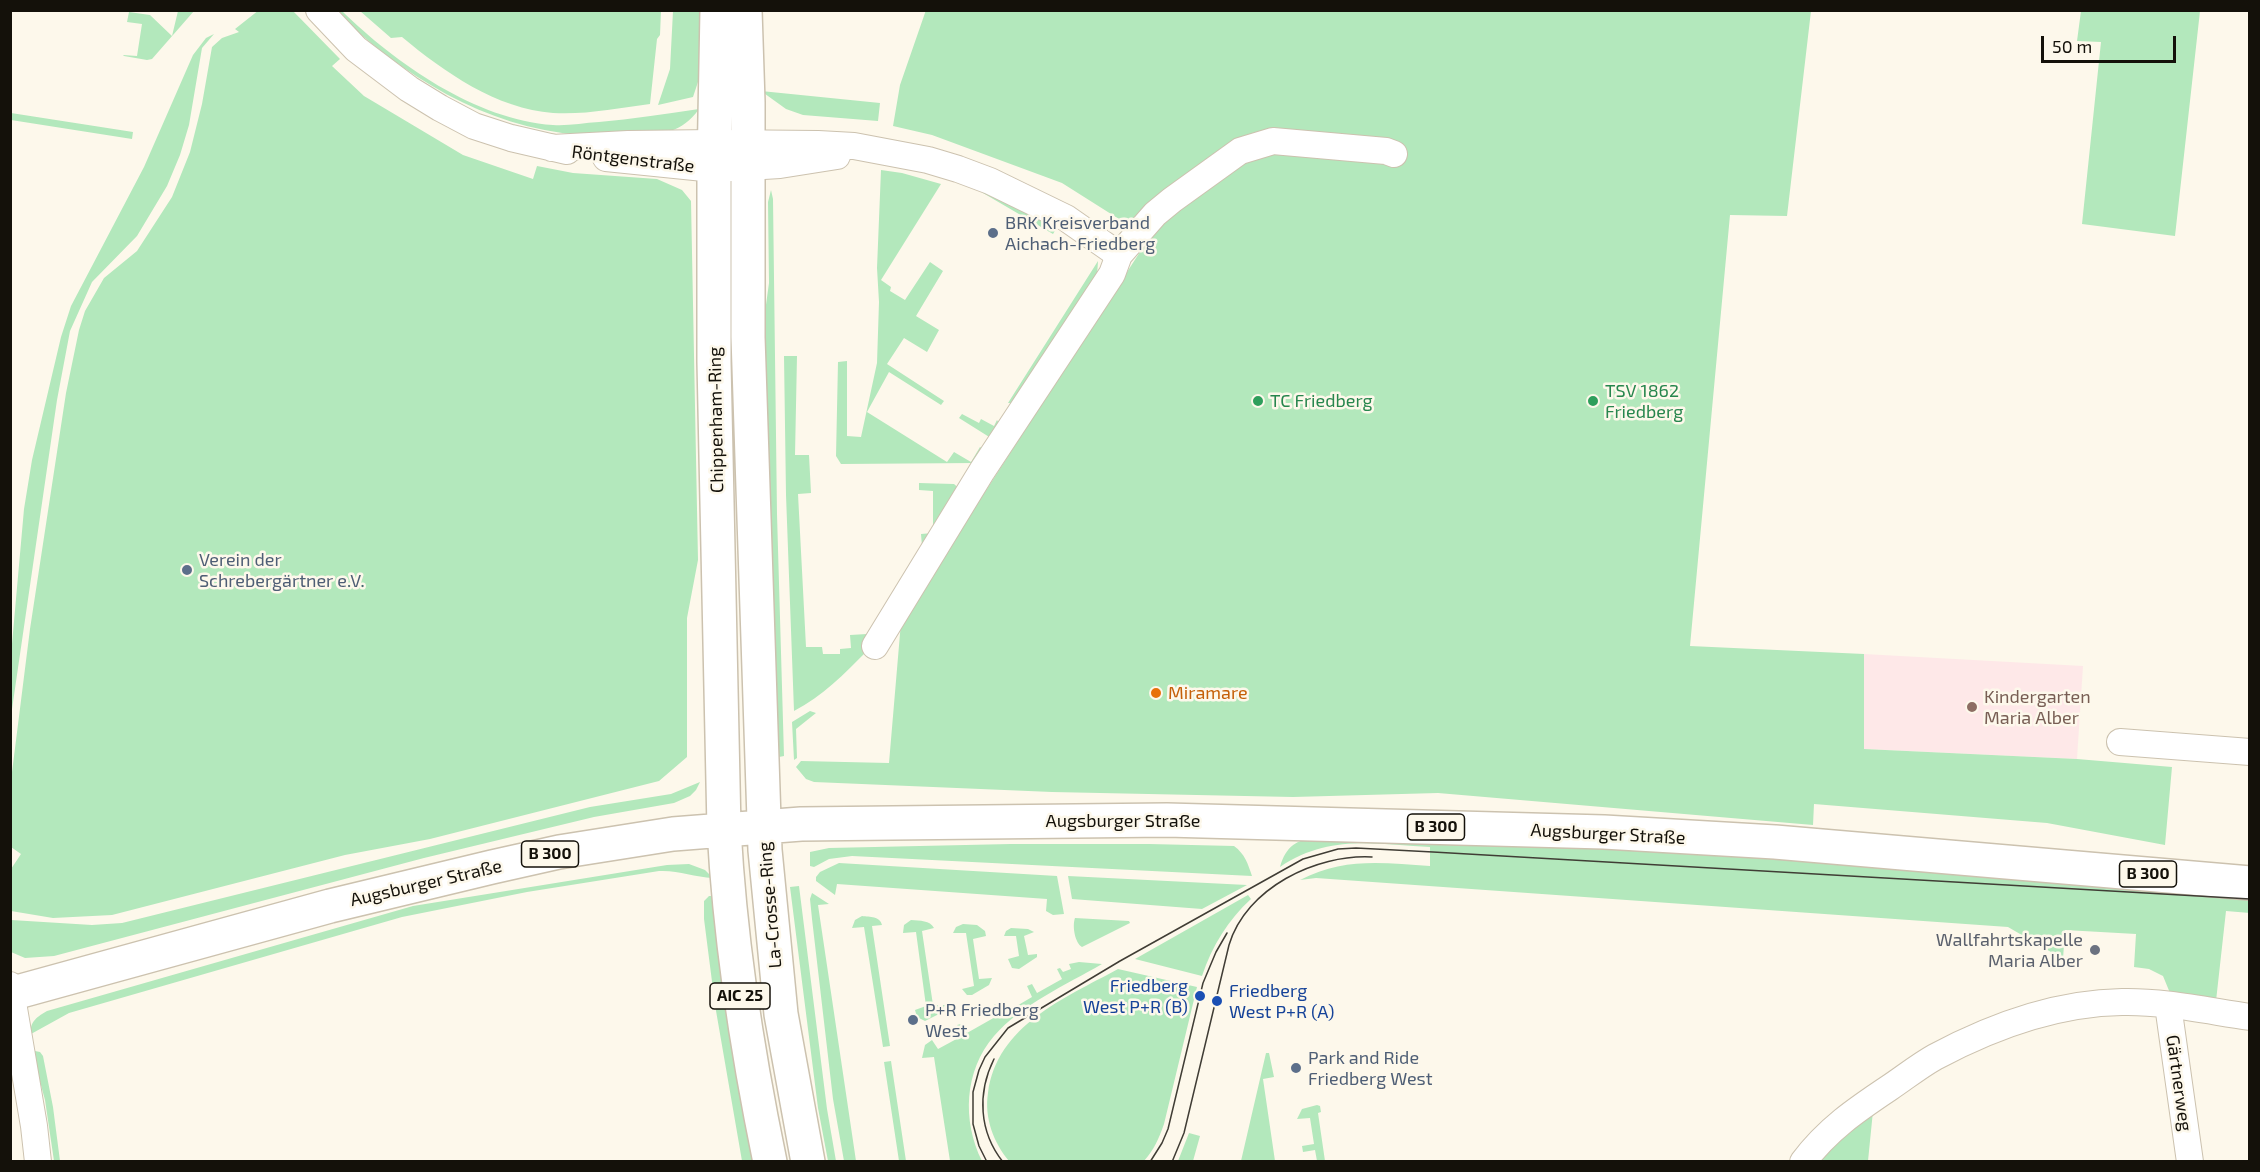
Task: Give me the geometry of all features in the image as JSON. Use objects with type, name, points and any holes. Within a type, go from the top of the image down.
[{"type":"main road","name":"Chippenham-Ring","points":[[717,10],[714,156],[715,374],[724,830]]},
{"type":"main road","name":"Chippenham-Ring","points":[[745,10],[748,338],[764,826]]},
{"type":"main road","name":"Augsburger Straße","points":[[11,991],[424,882],[559,852],[673,834],[764,826],[1167,820],[1604,832],[1775,842],[2250,883]]},
{"type":"main road","name":"La-Crosse-Ring","points":[[764,826],[767,882],[781,1014],[800,1128],[808,1161]]},
{"type":"main road","name":"AIC 25","points":[[724,830],[729,909],[740,998],[770,1161]]},
{"type":"street","name":"Röntgenstraße","points":[[319,10],[356,49],[409,89],[474,126],[511,138],[552,148],[628,144],[714,156],[748,155],[780,165],[827,157],[880,153],[904,156],[948,166],[1008,188],[1066,218],[1119,255]]},
{"type":"street","points":[[875,646],[982,471],[1112,274],[1119,255],[1155,214],[1240,151],[1273,141],[1395,154]]},
{"type":"street","points":[[2120,742],[2250,753]]},
{"type":"street","points":[[11,991],[38,1161]]},
{"type":"street","points":[[1803,1161],[1816,1144],[1844,1118],[1934,1058],[1989,1032],[2070,1006],[2123,1002],[2168,1005],[2250,1017]]},
{"type":"street","name":"Gärtnerweg","points":[[2168,1005],[2190,1161]]},
{"type":"street","points":[[10,1078],[34,1126]]},
{"type":"shaded area","name":"Kindergarten Maria Alber","points":[[1864,654],[2083,666],[2077,759],[1864,749]]},
{"type":"green space","points":[[259,10],[293,11],[340,59],[332,66],[364,96],[463,155],[533,179],[537,166],[573,173],[657,179],[682,190],[691,201],[698,560],[687,618],[687,757],[659,781],[430,839],[345,855],[112,915],[53,918],[11,911],[11,869],[21,854],[11,847],[11,780],[30,629],[66,393],[79,330],[85,311],[104,278],[137,251],[172,197],[190,152],[202,104],[212,47],[222,38],[239,32],[235,29]]},
{"type":"green space","points":[[926,10],[1811,11],[1787,216],[1730,215],[1690,646],[1864,654],[1864,749],[2077,759],[2172,767],[2165,845],[2047,823],[1814,804],[1813,825],[1438,793],[1293,797],[1052,792],[814,782],[806,779],[796,767],[801,761],[889,763],[901,622],[1149,238],[1062,183],[932,135],[893,126],[900,85]]},
{"type":"green space","points":[[178,11],[194,11],[152,59],[123,55],[137,56],[142,24],[127,22],[129,12],[150,15],[172,36]]},
{"type":"green space","points":[[335,11],[342,11],[386,50],[438,86],[495,112],[524,121],[570,125],[699,109],[685,123],[671,131],[621,137],[545,130],[511,121],[478,109],[417,77],[388,57]]},
{"type":"green space","points":[[360,11],[661,11],[660,35],[657,39],[650,104],[601,111],[553,113],[512,104],[472,87],[435,63],[402,37],[391,38]]},
{"type":"green space","points":[[673,11],[701,11],[699,79],[693,97],[658,105],[670,69]]},
{"type":"green space","points":[[2081,11],[2200,11],[2175,236],[2082,224],[2101,42],[2077,41]]},
{"type":"green space","points":[[214,34],[202,48],[189,125],[167,186],[137,236],[92,282],[70,331],[57,400],[11,716],[11,655],[24,509],[32,460],[61,337],[71,306],[144,167],[193,55],[206,38]]},
{"type":"green space","points":[[761,91],[880,103],[878,121],[803,115],[786,109]]},
{"type":"green space","points":[[11,113],[133,132],[132,139],[11,120]]},
{"type":"green space","points":[[881,170],[902,173],[941,184],[881,280],[891,287],[890,291],[905,300],[930,262],[943,271],[916,316],[939,330],[927,352],[904,338],[887,364],[944,401],[941,405],[889,372],[867,412],[947,462],[954,452],[971,462],[980,447],[987,451],[975,463],[841,464],[836,456],[838,362],[847,361],[847,436],[861,437],[877,363],[879,302],[877,268]]},
{"type":"green space","points":[[985,189],[1060,223],[1053,234],[983,193]]},
{"type":"green space","points":[[771,190],[784,756],[774,758],[773,555],[765,528],[761,341],[769,283],[768,202]]},
{"type":"green space","points":[[1098,261],[1097,276],[1011,403],[1008,403]]},
{"type":"green space","points":[[784,356],[797,356],[795,455],[809,455],[811,493],[798,494],[806,647],[822,647],[823,654],[840,654],[840,649],[851,648],[850,635],[867,634],[867,651],[824,691],[794,711],[786,495]]},
{"type":"green space","points":[[962,414],[979,423],[981,419],[994,426],[997,420],[1000,425],[994,440],[959,418]]},
{"type":"green space","points":[[919,483],[954,484],[962,491],[955,510],[939,539],[924,546],[922,546],[921,534],[933,533],[933,491],[919,490]]},
{"type":"green space","points":[[810,711],[816,713],[796,729],[797,758],[794,760],[792,722]]},
{"type":"green space","points":[[700,782],[690,796],[674,803],[594,817],[424,858],[54,956],[25,958],[11,952],[11,920],[92,925],[122,923],[590,807],[671,794]]},
{"type":"green space","points":[[1317,838],[1749,855],[2249,893],[2250,913],[2226,911],[2216,1001],[2170,993],[2163,976],[2149,969],[2134,967],[2136,934],[2065,930],[2063,959],[2008,927],[1316,878],[1300,880],[1332,868],[1364,863],[1430,866],[1430,847],[1371,843],[1334,845],[1298,857],[1280,867],[1282,860],[1293,845]]},
{"type":"green space","points":[[1011,844],[1234,846],[1243,856],[1252,876],[852,856],[829,859],[814,867],[810,866],[810,852],[829,848]]},
{"type":"green space","points":[[839,863],[1057,876],[1064,914],[1053,915],[1046,911],[1047,899],[837,884],[835,895],[816,881],[816,877],[820,872]]},
{"type":"green space","points":[[689,864],[705,870],[713,878],[659,871],[527,892],[402,917],[69,1013],[31,1034],[37,1017],[47,1011],[413,906],[667,865]]},
{"type":"green space","points":[[1068,876],[1247,885],[1202,909],[1072,899]]},
{"type":"green space","points":[[799,886],[827,1109],[836,1161],[828,1161],[818,1108],[790,887]]},
{"type":"green space","points":[[812,893],[829,904],[818,905],[856,1161],[844,1161],[833,1099],[812,919],[810,899]]},
{"type":"green space","points":[[1248,895],[1251,899],[1222,934],[1202,976],[1135,959]]},
{"type":"green space","points":[[709,896],[716,896],[756,1161],[742,1161],[715,1005],[704,919],[704,901]]},
{"type":"green space","points":[[862,916],[877,918],[882,925],[872,926],[890,1046],[883,1047],[864,927],[852,928],[855,920]]},
{"type":"green space","points":[[1075,918],[1129,921],[1130,923],[1082,947],[1075,934]]},
{"type":"green space","points":[[911,920],[927,922],[934,928],[922,931],[933,1005],[945,1005],[941,1013],[925,1021],[917,1017],[915,1010],[926,1006],[916,932],[903,933],[904,925]]},
{"type":"green space","points":[[963,924],[977,925],[985,931],[986,936],[973,939],[979,979],[992,978],[989,985],[972,995],[967,995],[962,989],[974,986],[966,933],[953,933],[956,927]]},
{"type":"green space","points":[[1011,928],[1028,929],[1034,932],[1024,936],[1028,955],[1037,954],[1037,957],[1019,969],[1012,968],[1008,959],[1019,956],[1016,936],[1004,936]]},
{"type":"green space","points":[[1079,962],[1102,964],[1018,1014],[994,1036],[984,1050],[972,1080],[969,1097],[971,1130],[982,1161],[950,1161],[934,1057],[922,1058],[925,1045],[932,1040],[938,1049],[962,1036],[957,1025],[961,1024],[967,1033],[997,1016],[992,1008],[995,1004],[1003,1014],[1032,997],[1027,986],[1032,984],[1037,993],[1062,979],[1057,969],[1060,968],[1063,972],[1071,969],[1069,964]]},
{"type":"green space","points":[[1118,969],[1197,987],[1164,1124],[1153,1148],[1144,1161],[1009,1161],[991,1130],[987,1112],[988,1093],[994,1069],[1005,1049],[1036,1016]]},
{"type":"green space","points":[[32,1052],[40,1052],[43,1056],[60,1161],[54,1161],[45,1100]]},
{"type":"green space","points":[[1266,1053],[1269,1053],[1274,1077],[1263,1079],[1275,1161],[1241,1161]]},
{"type":"green space","points":[[891,1061],[906,1161],[899,1161],[884,1062]]},
{"type":"green space","points":[[1320,1106],[1321,1112],[1318,1113],[1325,1161],[1317,1161],[1315,1150],[1303,1152],[1302,1146],[1314,1144],[1310,1118],[1297,1119],[1302,1109]]},
{"type":"green space","points":[[1873,1111],[1868,1161],[1816,1162]]},
{"type":"green space","points":[[1189,1133],[1200,1136],[1193,1161],[1178,1161]]},
{"type":"tram line","points":[[987,1162],[979,1146],[973,1124],[973,1092],[985,1057],[1008,1028],[1120,961],[1303,859],[1338,849],[1433,852],[2250,899]]},
{"type":"tram line","points":[[1172,1162],[1184,1133],[1229,945],[1238,925],[1267,891],[1286,878],[1328,861],[1372,857]]},
{"type":"tram line","points":[[1150,1162],[1168,1129],[1203,983],[1227,933]]},
{"type":"tram line","points":[[994,1059],[985,1085],[983,1112],[989,1138],[1003,1162]]},
{"type":"place","name":"BRK Kreisverband Aichach-Friedberg","points":[[993,233]]},
{"type":"place","name":"TC Friedberg","points":[[1258,401]]},
{"type":"place","name":"TSV 1862 Friedberg","points":[[1593,401]]},
{"type":"place","name":"Verein der Schrebergärtner e.V.","points":[[187,570]]},
{"type":"place","name":"Miramare","points":[[1156,693]]},
{"type":"place","name":"Kindergarten Maria Alber","points":[[1972,707]]},
{"type":"place","name":"Wallfahrtskapelle Maria Alber","points":[[2095,950]]},
{"type":"place","name":"Friedberg West P+R (B)","points":[[1200,996]]},
{"type":"place","name":"Friedberg West P+R (A)","points":[[1217,1001]]},
{"type":"place","name":"P+R Friedberg West","points":[[913,1020]]},
{"type":"place","name":"Park and Ride Friedberg West","points":[[1296,1068]]}]
